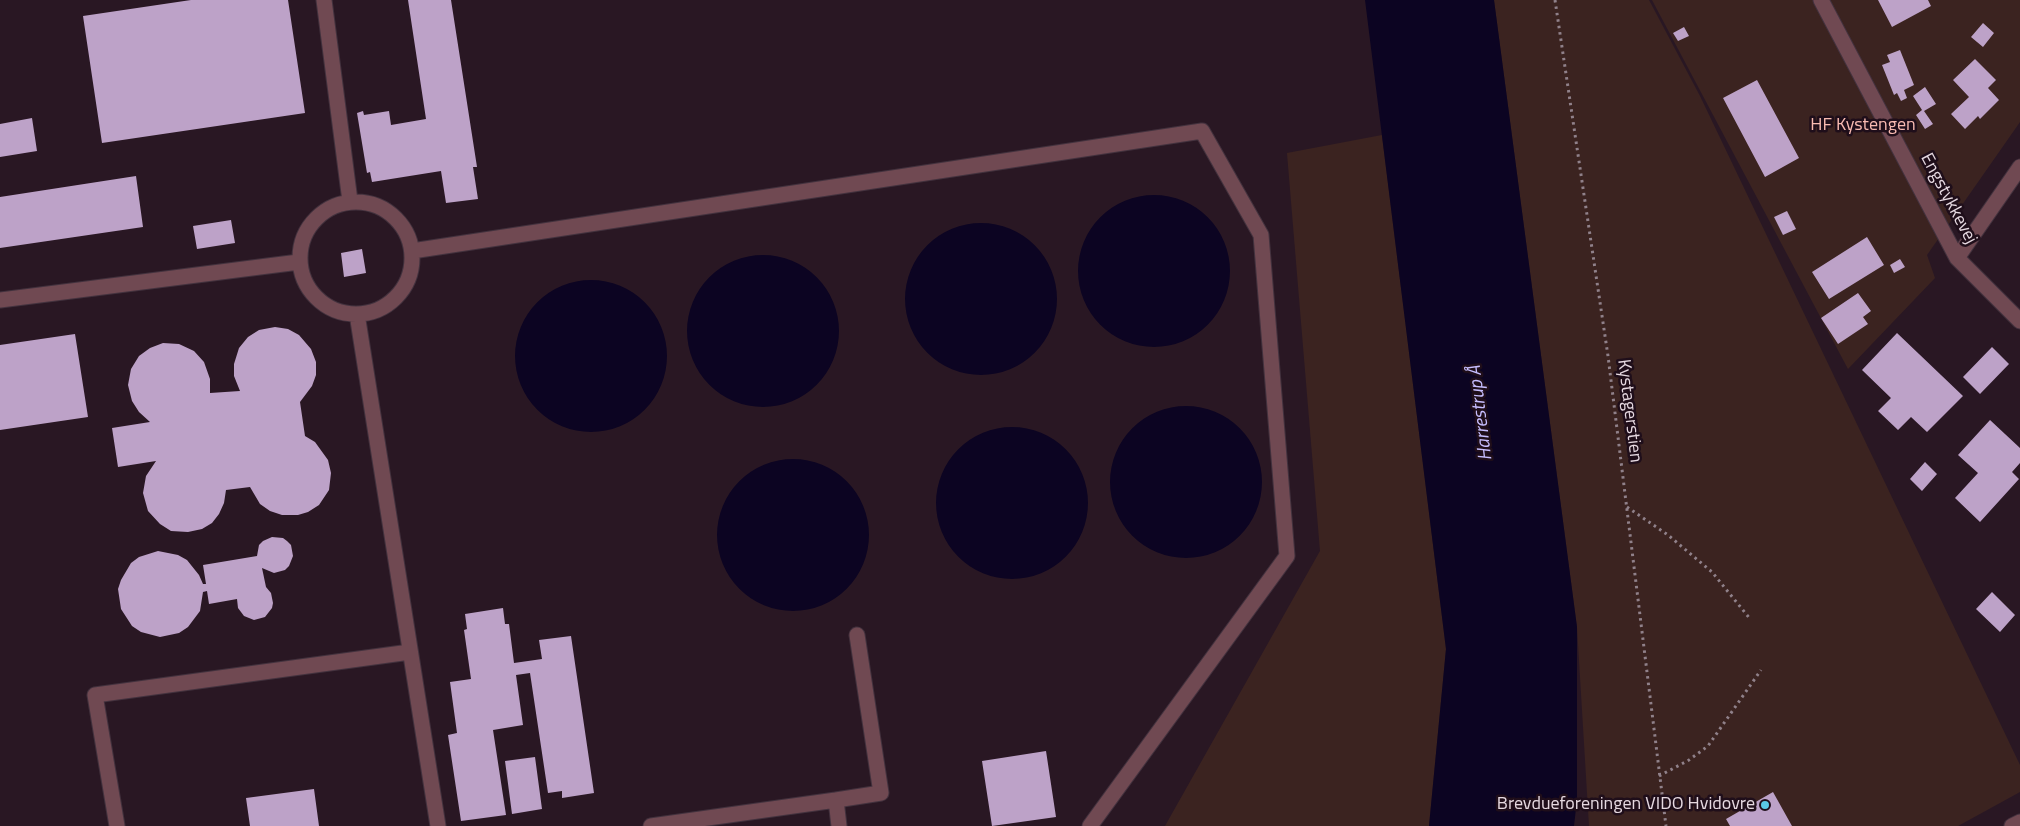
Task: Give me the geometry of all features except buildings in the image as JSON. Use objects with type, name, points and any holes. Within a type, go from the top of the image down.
[{"type":"street","points":[[324,0],[350,201]]},
{"type":"street","name":"Engstykkevej","points":[[1821,0],[1957,258],[2020,321]]},
{"type":"street","points":[[412,251],[1202,131],[1261,235],[1287,556],[1090,826]]},
{"type":"street","points":[[1957,258],[2020,167]]},
{"type":"street","points":[[350,201],[367,202],[384,209],[397,220],[407,234],[412,251],[411,270],[404,287],[392,301],[376,311],[357,314],[340,312],[325,305],[312,293],[303,278],[300,262],[301,245],[307,229],[318,215],[333,206],[350,201]]},
{"type":"street","points":[[0,300],[300,262]]},
{"type":"street","points":[[357,314],[438,826]]},
{"type":"street","points":[[651,826],[881,792],[857,635]]},
{"type":"street","points":[[117,826],[95,695],[410,652]]},
{"type":"street","points":[[836,800],[839,826]]},
{"type":"street","points":[[2012,826],[2020,822]]},
{"type":"path","name":"Kystagerstien","points":[[1555,0],[1608,356],[1666,826]]},
{"type":"path","points":[[1627,506],[1668,535],[1712,572],[1751,620]]},
{"type":"path","points":[[1659,776],[1689,760],[1708,746],[1760,670]]},
{"type":"green space","points":[[1494,0],[1649,0],[1700,96],[2020,765],[2020,792],[1958,826],[1589,826],[1577,627]]},
{"type":"green space","name":"HF Kystengen","points":[[1652,0],[2020,0],[2020,122],[1927,255],[1935,278],[1848,369]]},
{"type":"green space","points":[[1382,135],[1446,649],[1429,826],[1165,826],[1320,551],[1287,153]]},
{"type":"water","name":"Harrestrup Å","points":[[1365,0],[1494,0],[1577,627],[1577,800],[1574,826],[1429,826],[1446,649]]},
{"type":"water","points":[[1154,195],[1169,196],[1183,200],[1208,217],[1225,242],[1229,256],[1229,286],[1225,300],[1208,325],[1183,342],[1169,346],[1154,347],[1139,346],[1125,342],[1100,325],[1083,300],[1079,286],[1078,271],[1079,256],[1083,242],[1100,217],[1125,200],[1139,196]]},
{"type":"water","points":[[981,223],[996,224],[1010,229],[1035,245],[1051,270],[1056,284],[1056,314],[1051,328],[1035,353],[1010,369],[996,374],[981,375],[966,374],[952,369],[927,353],[911,328],[906,314],[905,299],[906,284],[911,270],[927,245],[952,229],[966,224]]},
{"type":"water","points":[[763,255],[778,256],[792,260],[817,277],[834,302],[838,316],[838,346],[834,360],[817,385],[792,402],[778,406],[763,407],[748,406],[734,402],[709,385],[692,360],[688,346],[687,331],[688,316],[692,302],[709,277],[734,260],[748,256]]},
{"type":"water","points":[[591,280],[606,281],[620,285],[633,292],[645,302],[655,314],[662,327],[666,341],[666,371],[662,385],[655,398],[645,410],[633,420],[620,427],[606,431],[591,432],[576,431],[562,427],[549,420],[537,410],[527,398],[520,385],[516,371],[515,356],[516,341],[520,327],[527,314],[537,302],[549,292],[562,285],[576,281]]},
{"type":"water","points":[[1186,406],[1201,407],[1215,411],[1240,428],[1257,453],[1261,467],[1261,497],[1257,511],[1240,536],[1215,553],[1201,557],[1186,558],[1171,557],[1157,553],[1132,536],[1115,511],[1111,497],[1110,482],[1111,467],[1115,453],[1132,428],[1157,411],[1171,407]]},
{"type":"water","points":[[1012,427],[1027,428],[1041,433],[1066,449],[1082,474],[1087,488],[1087,518],[1082,532],[1066,557],[1041,573],[1027,578],[1012,579],[997,578],[983,573],[958,557],[942,532],[937,518],[936,503],[937,488],[942,474],[958,449],[983,433],[997,428]]},
{"type":"water","points":[[793,459],[808,460],[822,464],[847,481],[864,506],[868,520],[868,550],[864,564],[847,589],[822,606],[808,610],[793,611],[778,610],[764,606],[739,589],[722,564],[718,550],[717,535],[718,520],[722,506],[739,481],[764,464],[778,460]]},
{"type":"place","name":"Brevdueforeningen VIDO Hvidovre","points":[[1765,805]]}]
